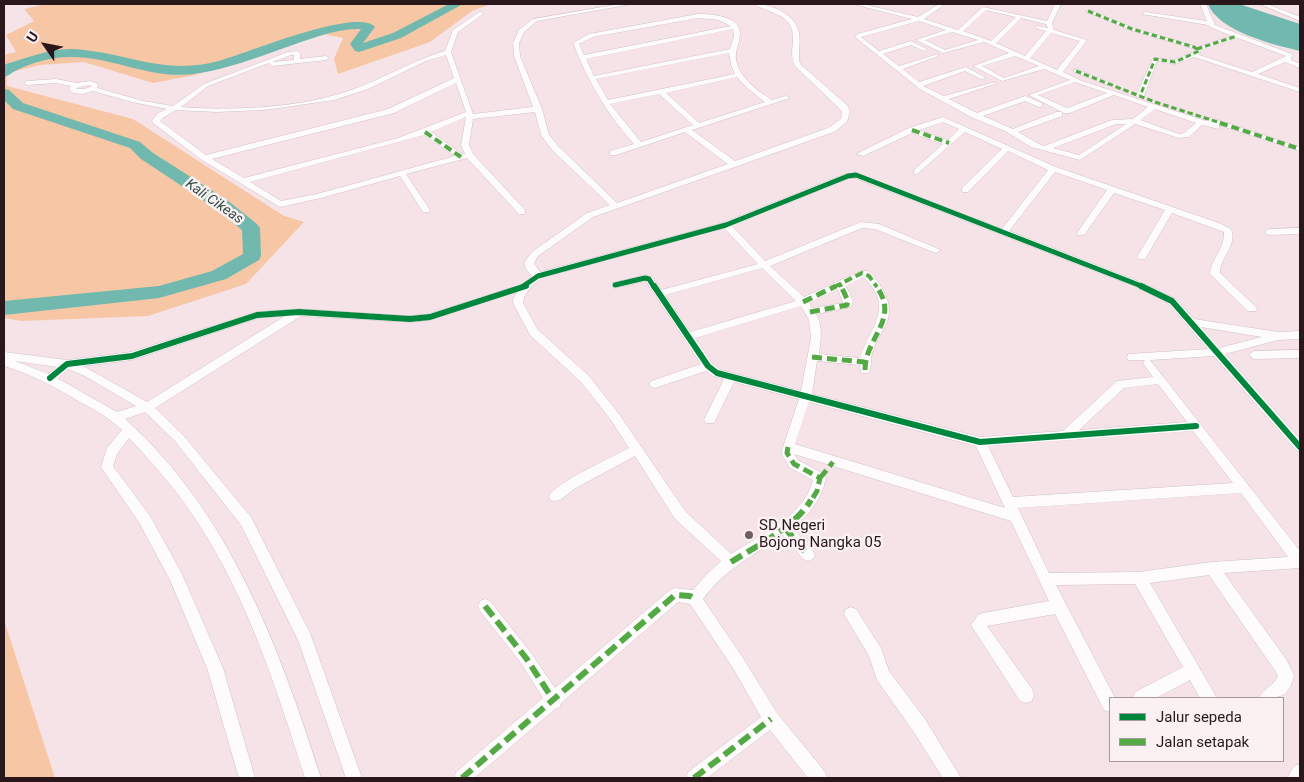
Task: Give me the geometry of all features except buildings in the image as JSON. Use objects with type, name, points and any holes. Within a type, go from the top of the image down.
[{"type":"street","points":[[616,206],[555,148],[546,136],[538,109],[516,56],[516,42],[521,31],[538,19],[629,4]]},
{"type":"street","points":[[538,276],[531,269],[529,263],[535,254],[590,215],[831,130],[840,124],[845,116],[844,107],[798,65],[794,52],[796,35],[792,23],[774,10],[756,4]]},
{"type":"street","points":[[856,4],[919,19],[984,40],[1076,80],[1216,127]]},
{"type":"street","points":[[883,10],[892,4]]},
{"type":"street","points":[[942,4],[919,19],[858,36],[859,39],[918,85],[943,99],[1045,148],[1080,158],[1154,106]]},
{"type":"street","points":[[1027,58],[1050,26],[1058,4]]},
{"type":"street","points":[[1202,4],[1210,23]]},
{"type":"street","points":[[1264,4],[1300,19]]},
{"type":"street","points":[[984,40],[945,52],[919,40],[956,31],[985,8],[1017,19],[1050,26],[1084,40],[1059,72]]},
{"type":"street","points":[[1088,11],[1252,74],[1300,90]]},
{"type":"street","points":[[465,156],[470,115],[448,52],[455,31],[481,13]]},
{"type":"street","points":[[1145,14],[1210,23],[1237,36],[1286,53],[1290,57],[1252,74]]},
{"type":"street","points":[[640,145],[629,134],[606,103],[581,58],[576,43],[591,35],[698,16],[708,15],[722,18],[738,30],[732,50],[733,62],[739,75],[748,85],[771,103]]},
{"type":"street","points":[[992,43],[1017,19]]},
{"type":"street","points":[[581,58],[736,27]]},
{"type":"street","points":[[1140,96],[1155,59],[1175,62],[1237,36]]},
{"type":"street","points":[[878,54],[911,43],[936,55],[898,68]]},
{"type":"street","points":[[593,78],[732,50]]},
{"type":"street","points":[[27,83],[56,81],[76,85],[94,83],[95,87],[92,89],[131,100],[174,108],[243,110],[332,98],[372,86],[419,62],[448,52]]},
{"type":"street","points":[[326,58],[297,62],[297,53],[293,53],[257,65],[206,85],[161,115],[156,121],[205,158],[273,200],[285,204],[465,156]]},
{"type":"street","points":[[1017,53],[976,66],[1004,80],[1046,66]]},
{"type":"street","points":[[1284,60],[1300,66]]},
{"type":"street","points":[[918,85],[966,69],[993,83],[943,99]]},
{"type":"street","points":[[1076,71],[1140,96],[1300,149]]},
{"type":"street","points":[[606,103],[739,75]]},
{"type":"street","points":[[205,158],[391,111],[458,79]]},
{"type":"street","points":[[1076,80],[1032,94],[1067,111],[1114,93]]},
{"type":"street","points":[[660,92],[698,126]]},
{"type":"street","points":[[613,154],[786,98]]},
{"type":"street","points":[[976,116],[1026,98],[1059,114],[1012,132]]},
{"type":"street","points":[[244,181],[425,132],[470,115],[538,109]]},
{"type":"street","points":[[860,154],[912,130],[943,119],[1053,169],[1216,225],[1228,231],[1229,237],[1214,267],[1215,274],[1252,309]]},
{"type":"street","points":[[1045,148],[1115,122],[1134,121],[1180,136],[1186,135],[1201,122]]},
{"type":"street","points":[[917,172],[964,129]]},
{"type":"street","points":[[687,130],[732,164]]},
{"type":"street","points":[[912,130],[949,143]]},
{"type":"street","points":[[425,132],[465,156],[522,212]]},
{"type":"street","points":[[965,190],[1006,149]]},
{"type":"street","points":[[1005,231],[1053,169]]},
{"type":"street","points":[[402,174],[426,210]]},
{"type":"street","points":[[731,562],[680,515],[585,379],[534,332],[518,304],[518,299],[526,286],[538,276],[726,225],[848,176],[856,175],[1005,231],[1153,291],[1172,301],[1300,447]]},
{"type":"street","points":[[1081,233],[1112,189]]},
{"type":"street","points":[[1142,257],[1170,209]]},
{"type":"street","points":[[660,293],[764,265],[861,225],[868,224],[936,250]]},
{"type":"street","points":[[726,225],[807,307],[816,332],[806,395],[787,453],[792,461],[820,478]]},
{"type":"street","points":[[1269,232],[1300,230]]},
{"type":"street","points":[[807,307],[840,284],[866,273],[884,299],[886,310],[883,322],[866,353],[864,366],[812,357]]},
{"type":"street","points":[[615,284],[645,278],[649,279],[708,366],[717,373],[980,442],[1067,434],[1196,426]]},
{"type":"street","points":[[689,336],[807,307],[846,305],[848,301],[840,284]]},
{"type":"street","points":[[50,378],[67,364],[132,356],[257,315],[299,312],[410,319],[424,318],[526,286]]},
{"type":"street","points":[[116,417],[147,407],[299,312]]},
{"type":"street","points":[[1190,322],[1278,336],[1300,335]]},
{"type":"street","points":[[1132,357],[1218,352],[1278,336]]},
{"type":"street","points":[[1254,355],[1300,354]]},
{"type":"street","points":[[4,356],[67,364],[88,372],[147,407],[179,438],[246,521],[305,638],[354,778]]},
{"type":"street","points":[[4,362],[28,368],[50,378],[116,417],[162,464],[190,501],[213,535],[239,582],[291,705],[313,778]]},
{"type":"street","points":[[1148,364],[1300,562]]},
{"type":"street","points":[[655,384],[708,366]]},
{"type":"street","points":[[710,420],[731,377]]},
{"type":"street","points":[[1067,434],[1121,384],[1161,380]]},
{"type":"street","points":[[129,430],[113,451],[107,467],[145,520],[176,577],[216,668],[247,778]]},
{"type":"street","points":[[980,442],[1045,579],[1109,702]]},
{"type":"street","points":[[788,447],[1015,517]]},
{"type":"street","points":[[555,496],[570,485],[636,450]]},
{"type":"street","points":[[695,599],[708,581],[731,562],[784,527],[813,500],[820,478],[833,462]]},
{"type":"street","points":[[1008,503],[1244,488]]},
{"type":"street","points":[[784,527],[808,555]]},
{"type":"street","points":[[1045,579],[1139,578],[1212,568],[1300,562]]},
{"type":"street","points":[[1212,568],[1281,664],[1286,675],[1284,684],[1268,697]]},
{"type":"street","points":[[1139,578],[1207,697]]},
{"type":"street","points":[[462,778],[554,701],[675,595],[690,596],[695,599],[738,662],[771,719],[818,778]]},
{"type":"street","points":[[485,606],[526,658],[554,701]]},
{"type":"street","points":[[1026,696],[978,625],[983,620],[1060,606]]},
{"type":"street","points":[[850,614],[876,653],[882,675],[919,725],[953,778]]},
{"type":"street","points":[[1143,697],[1193,670]]},
{"type":"street","points":[[694,778],[771,719]]},
{"type":"street","points":[[1295,778],[1300,772]]},
{"type":"shaded area","points":[[46,4],[491,4],[472,11],[430,42],[338,74],[334,59],[343,38],[324,34],[195,75],[153,83],[84,62],[40,65],[7,73],[7,86],[133,119],[284,216],[304,222],[246,284],[148,316],[22,321],[4,318],[4,55],[16,52],[6,35],[34,21],[24,9]]},
{"type":"shaded area","points":[[1208,4],[1239,4],[1300,24],[1300,51],[1262,41],[1235,29],[1214,14]]},
{"type":"shaded area","points":[[4,620],[55,778],[4,778]]},
{"type":"waterway","name":"Kali Cikeas","points":[[4,73],[11,67],[52,55],[68,53],[89,55],[150,68],[181,71],[197,70],[229,63],[333,29],[351,26],[369,27],[356,44],[359,48],[397,36],[457,4]]},
{"type":"waterway","name":"Kali Cikeas","points":[[4,93],[18,106],[135,145],[147,156],[221,204],[251,228],[252,256],[219,275],[159,292],[4,308]]},
{"type":"marked path","points":[[1088,11],[1132,29],[1194,47],[1199,51],[1175,62],[1155,59],[1140,96]]},
{"type":"marked path","points":[[1197,49],[1237,36]]},
{"type":"marked path","points":[[1076,71],[1155,102],[1300,149]]},
{"type":"marked path","points":[[912,130],[949,143]]},
{"type":"marked path","points":[[425,132],[461,157]]},
{"type":"marked path","points":[[803,302],[862,273],[870,278],[883,296],[886,309],[881,327],[868,352],[865,370]]},
{"type":"marked path","points":[[810,312],[847,305],[848,301],[840,284]]},
{"type":"marked path","points":[[812,357],[864,362]]},
{"type":"marked path","points":[[731,562],[798,516],[817,491],[820,478],[794,464],[787,453],[788,447]]},
{"type":"marked path","points":[[820,478],[833,462]]},
{"type":"marked path","points":[[784,527],[808,555]]},
{"type":"marked path","points":[[462,778],[675,595],[690,596],[695,599]]},
{"type":"marked path","points":[[485,606],[526,658],[554,701]]},
{"type":"marked path","points":[[694,778],[771,719]]},
{"type":"cycle path","points":[[50,378],[67,364],[132,356],[257,315],[299,312],[410,319],[430,317],[526,286],[538,276],[726,225],[848,176],[856,175],[1142,286],[1172,301],[1300,447]]},
{"type":"cycle path","points":[[615,285],[645,278],[649,279],[708,366],[717,373],[980,442],[1196,426]]},
{"type":"place","name":"SD Negeri Bojong Nangka 05","points":[[749,535]]}]
